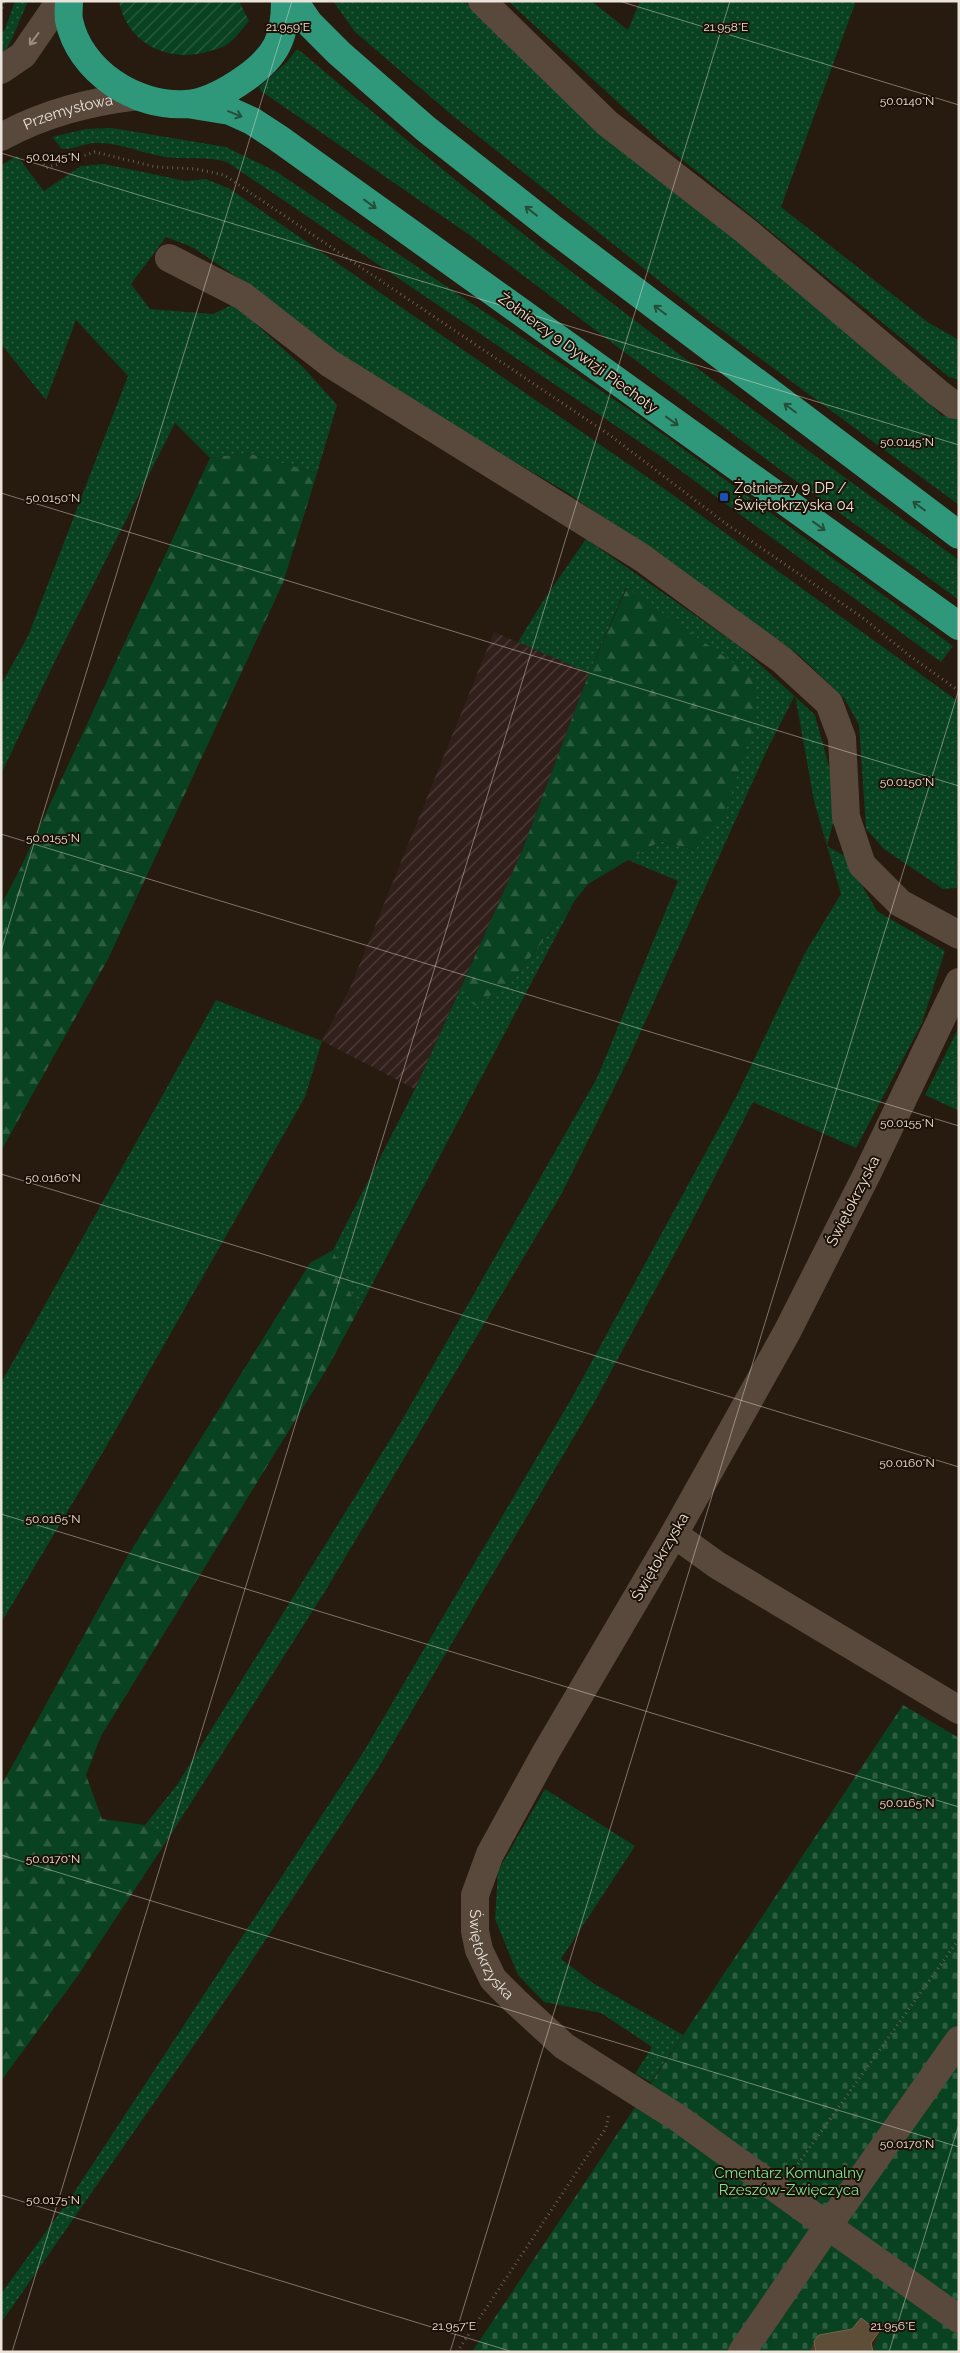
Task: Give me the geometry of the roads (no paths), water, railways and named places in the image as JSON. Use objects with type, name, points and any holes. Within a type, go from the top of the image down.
[{"type":"highway","name":"Żołnierzy 9 Dywizji Piechoty","points":[[69,1],[69,20],[84,55],[106,80],[138,96],[162,102],[230,111],[252,121],[959,626]]},
{"type":"highway","points":[[187,104],[228,89],[256,71],[276,47],[285,23],[285,1]]},
{"type":"highway","points":[[294,1],[309,23],[339,53],[426,129],[568,240],[959,535]]},
{"type":"street","points":[[1,70],[22,55],[60,1]]},
{"type":"street","points":[[482,1],[607,123],[746,231],[937,392],[954,404],[959,405]]},
{"type":"street","name":"Przemysłowa","points":[[1,137],[19,127],[69,108],[97,101],[138,96]]},
{"type":"street","points":[[168,258],[243,296],[329,363],[641,557],[782,660],[829,702],[842,738],[846,817],[862,865],[900,903],[959,935]]},
{"type":"street","name":"Świętokrzyska","points":[[959,982],[867,1174],[787,1332],[674,1534],[546,1752],[490,1854],[475,1895],[479,1950],[493,1979],[564,2046],[678,2118],[959,2319]]},
{"type":"street","points":[[674,1534],[717,1565],[959,1710]]},
{"type":"street","points":[[742,2352],[959,2040]]},
{"type":"place","name":"Żołnierzy 9 DP / Świętokrzyska 04","points":[[724,497]]},
{"type":"park label","name":"Cmentarz Komunalny Rzeszów-Zwięczyca","points":[[789,2182]]}]
